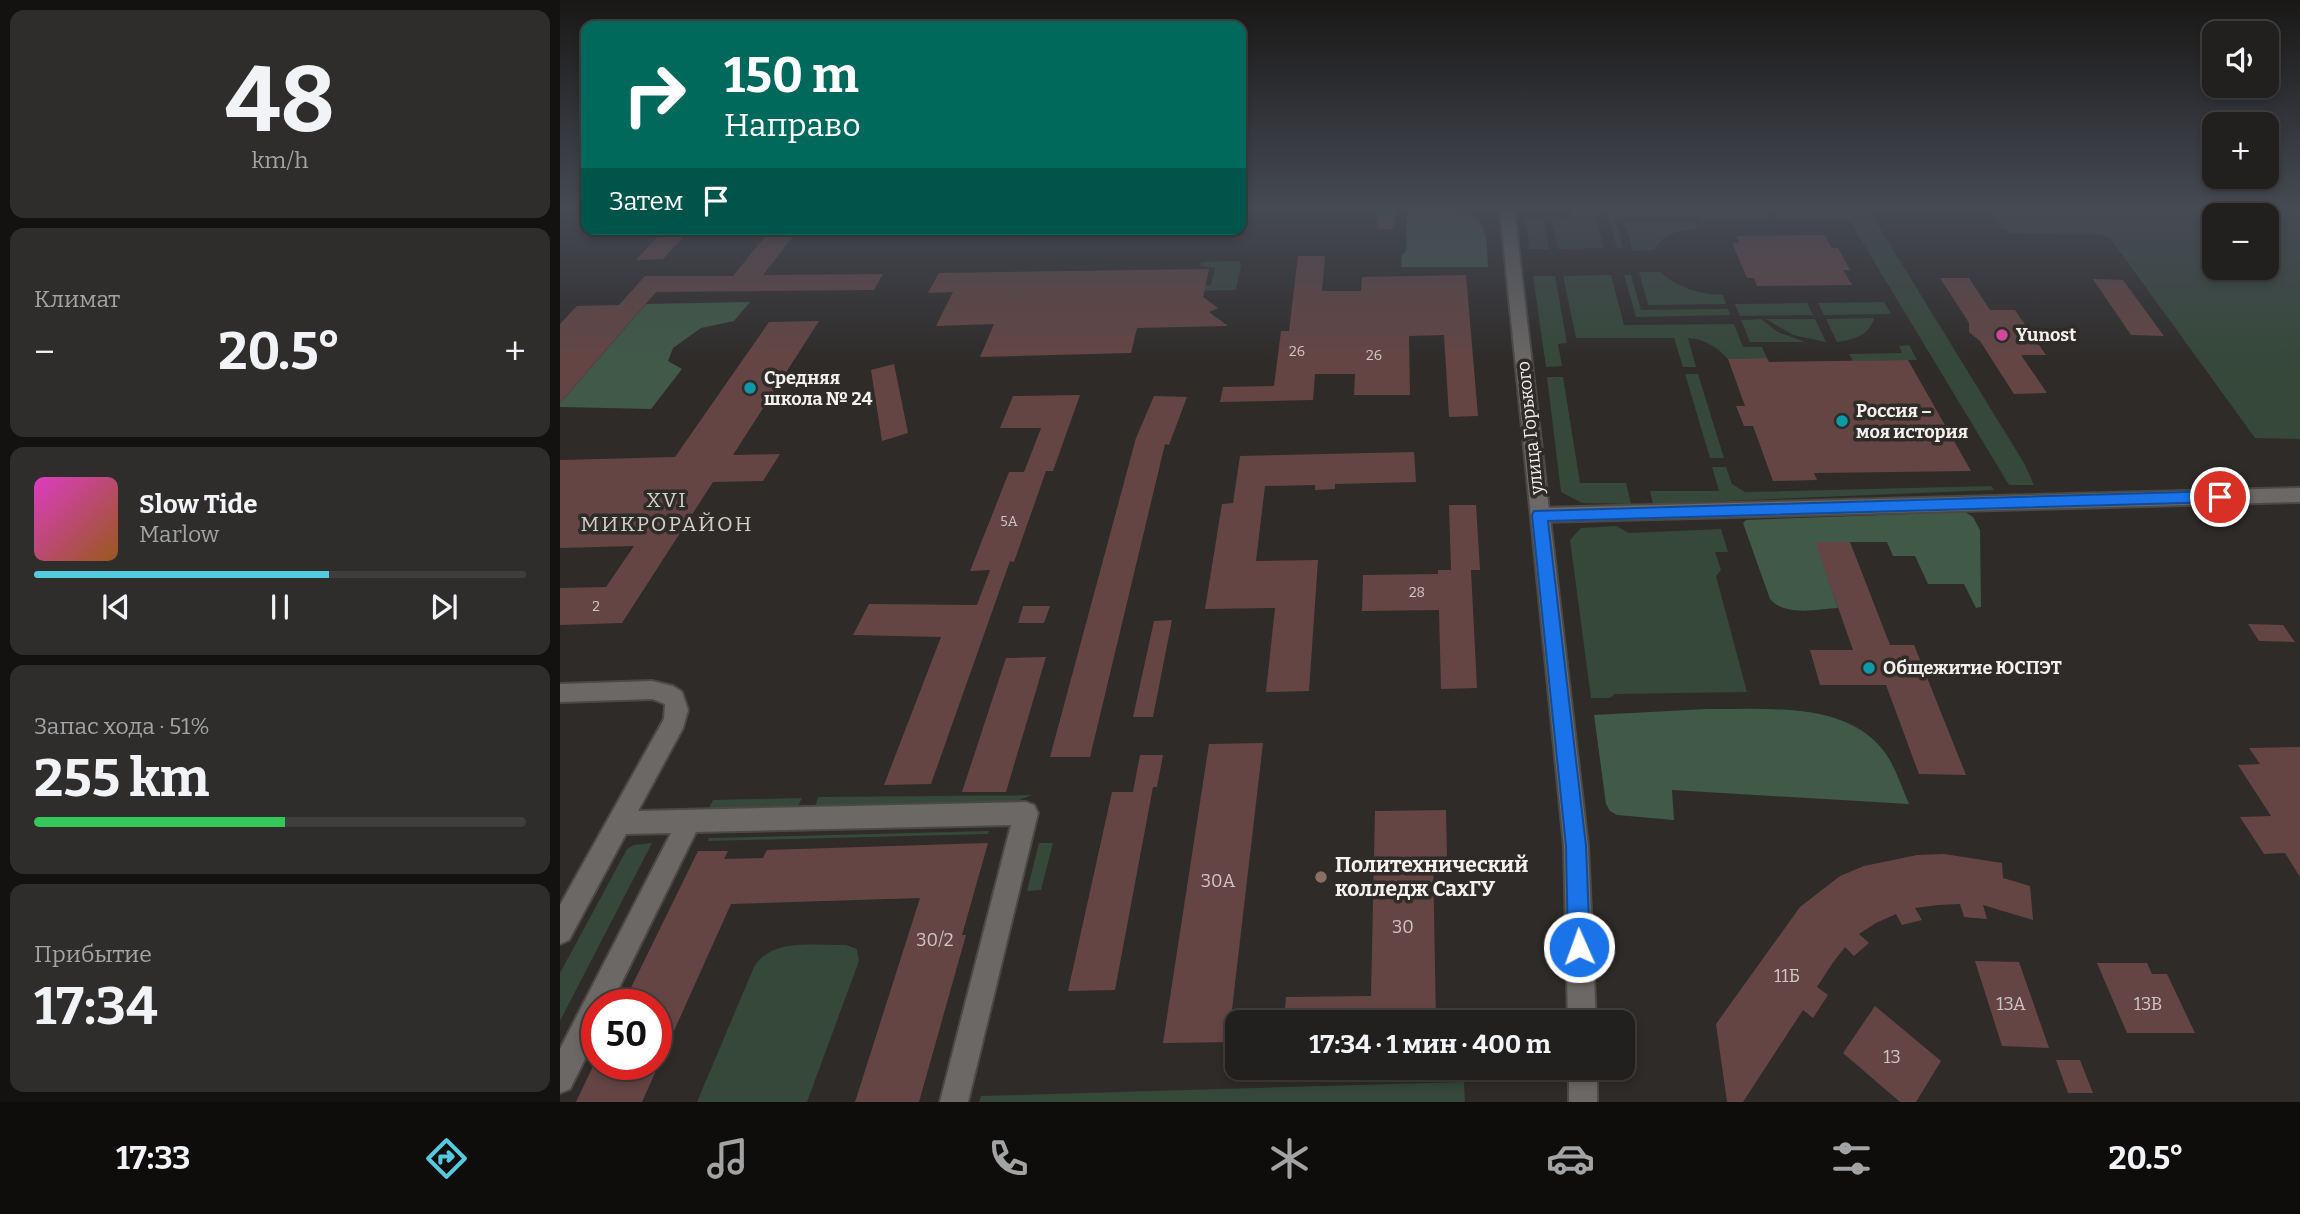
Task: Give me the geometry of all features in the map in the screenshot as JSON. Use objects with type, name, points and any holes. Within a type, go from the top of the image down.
[{"type":"street","name":"улица Горького","points":[[1512,260],[1576,846],[1582,1010]]},
{"type":"street","points":[[1539,515],[2300,495]]},
{"type":"street","points":[[560,693],[652,690],[665,693],[674,699],[677,710],[675,721],[560,931]]},
{"type":"street","points":[[620,824],[1026,813],[954,1102]]},
{"type":"street","points":[[605,989],[689,822]]},
{"type":"street","points":[[560,1079],[581,1037]]},
{"type":"street","points":[[1583,1080],[1583,1102]]},
{"type":"green space","points":[[1402,260],[1488,260],[1488,267],[1401,267]]},
{"type":"green space","points":[[1873,260],[1900,260],[2024,463],[2034,485],[2009,485]]},
{"type":"green space","points":[[2126,260],[2202,260],[2202,280],[2279,280],[2279,260],[2300,260],[2300,439],[2255,438]]},
{"type":"green space","points":[[1239,261],[1241,266],[1236,290],[978,296],[981,289],[1211,285],[1215,268],[1200,266],[1201,262]]},
{"type":"green space","points":[[1639,272],[1661,272],[1689,289],[1723,295],[1726,304],[1648,305]]},
{"type":"green space","points":[[1611,275],[1624,325],[1734,324],[1743,347],[1762,347],[1767,358],[1728,359],[1710,344],[1688,338],[1696,367],[1683,367],[1674,338],[1576,338],[1563,276]]},
{"type":"green space","points":[[1624,275],[1631,275],[1641,310],[1728,309],[1730,315],[1636,317]]},
{"type":"green space","points":[[1533,276],[1555,276],[1567,343],[1558,344],[1562,366],[1546,367]]},
{"type":"green space","points":[[750,302],[734,321],[701,328],[673,348],[668,361],[682,369],[651,409],[560,407],[560,403],[646,304]]},
{"type":"green space","points":[[1884,302],[1891,314],[1824,315],[1818,303]]},
{"type":"green space","points":[[1807,303],[1813,315],[1740,316],[1735,304]]},
{"type":"green space","points":[[1874,318],[1865,333],[1837,342],[1826,319]]},
{"type":"green space","points":[[1761,319],[1778,332],[1805,342],[1750,342],[1741,320]]},
{"type":"green space","points":[[1766,319],[1815,319],[1826,342],[1793,335]]},
{"type":"green space","points":[[1909,345],[1917,360],[1853,361],[1849,354],[1902,353],[1899,346]]},
{"type":"green space","points":[[1685,374],[1698,374],[1724,458],[1710,458]]},
{"type":"green space","points":[[1547,377],[1563,377],[1580,483],[1626,483],[1631,504],[1582,503],[1561,492]]},
{"type":"green space","points":[[1712,467],[1726,467],[1732,484],[1745,492],[1991,486],[1994,490],[1653,504],[1650,491],[1719,491]]},
{"type":"green space","points":[[1965,512],[1973,517],[1980,530],[1981,607],[1976,608],[1964,584],[1928,584],[1915,556],[1893,556],[1887,542],[1816,542],[1838,608],[1802,611],[1784,608],[1770,599],[1743,523],[1746,520]]},
{"type":"green space","points":[[1616,526],[1629,533],[1721,529],[1728,552],[1715,552],[1721,570],[1716,576],[1747,692],[1615,694],[1610,698],[1591,698],[1570,540],[1581,528]]},
{"type":"green space","points":[[1706,709],[1801,711],[1825,715],[1847,723],[1866,734],[1883,750],[1909,804],[1672,790],[1674,820],[1617,815],[1610,811],[1606,804],[1594,715]]},
{"type":"green space","points":[[1032,795],[1006,805],[815,807],[818,797]]},
{"type":"green space","points":[[802,798],[797,808],[709,808],[713,800]]},
{"type":"green space","points":[[989,831],[988,834],[708,841],[709,838]]},
{"type":"green space","points":[[652,843],[560,1021],[560,973],[627,849],[634,845]]},
{"type":"green space","points":[[1039,843],[1053,843],[1041,890],[1027,891]]},
{"type":"green space","points":[[795,945],[846,945],[857,949],[859,961],[807,1102],[697,1102],[754,967],[762,957],[783,947]]},
{"type":"green space","points":[[1464,1082],[1465,1102],[979,1102],[981,1096]]},
{"type":"building","points":[[746,260],[774,260],[763,275],[883,274],[874,290],[656,292],[560,403],[560,324],[577,306],[619,305],[645,276],[733,276]]},
{"type":"building","points":[[1297,260],[1325,260],[1322,291],[1361,291],[1362,277],[1466,275],[1478,416],[1449,417],[1444,335],[1409,336],[1410,395],[1354,395],[1355,374],[1315,374],[1313,400],[1220,402],[1223,387],[1274,386],[1281,331],[1289,331]]},
{"type":"building","points":[[1739,260],[1845,260],[1850,270],[1843,270],[1852,285],[1757,286],[1754,278],[1747,278]]},
{"type":"building","points":[[1209,269],[1203,297],[1218,308],[1209,312],[1228,326],[1137,328],[1131,353],[980,357],[994,324],[936,326],[953,292],[928,293],[939,273]]},
{"type":"building","name":"Yunost","points":[[1940,278],[1969,278],[1990,310],[2015,310],[2046,355],[2021,355],[2047,393],[2014,394],[1980,341],[1969,332],[1969,323]]},
{"type":"building","points":[[2093,279],[2123,280],[2164,336],[2131,335]]},
{"type":"building","name":"Средняя школа № 24","points":[[819,321],[733,455],[780,454],[763,481],[713,482],[622,623],[560,625],[560,588],[606,587],[634,546],[560,548],[560,460],[675,457],[769,322]]},
{"type":"building","name":"Россия – моя история","points":[[1767,358],[1769,362],[1908,360],[1971,471],[1814,473],[1817,480],[1773,481],[1753,426],[1744,426],[1736,406],[1745,406],[1728,359]]},
{"type":"building","points":[[894,364],[908,433],[882,441],[871,370]]},
{"type":"building","points":[[1080,395],[1053,471],[1046,471],[1014,562],[1010,561],[931,784],[884,785],[941,637],[853,635],[869,604],[977,605],[990,570],[970,571],[1009,472],[1024,472],[1041,428],[1000,428],[1013,396]]},
{"type":"building","points":[[1154,396],[1187,397],[1169,445],[1165,444],[1090,757],[1050,757],[1136,438]]},
{"type":"building","points":[[1414,452],[1416,482],[1335,484],[1335,489],[1315,490],[1315,485],[1265,486],[1256,561],[1318,560],[1309,691],[1266,692],[1275,608],[1205,609],[1222,504],[1233,503],[1240,456]]},
{"type":"building","points":[[1449,505],[1476,505],[1480,570],[1471,570],[1477,688],[1441,689],[1439,610],[1362,611],[1363,575],[1438,574],[1438,570],[1451,570]]},
{"type":"building","name":"Общежитие ЮСПЭТ","points":[[1815,542],[1850,542],[1890,645],[1914,645],[1966,775],[1919,774],[1886,685],[1820,685],[1810,650],[1853,650]]},
{"type":"building","points":[[1023,606],[1050,606],[1044,623],[1018,623]]},
{"type":"building","points":[[1172,620],[1153,717],[1133,717],[1154,621]]},
{"type":"building","points":[[2248,624],[2283,625],[2295,642],[2259,641]]},
{"type":"building","points":[[1046,657],[1006,792],[962,792],[1006,658]]},
{"type":"building","points":[[1263,743],[1232,1010],[1225,1010],[1225,1042],[1163,1043],[1209,744]]},
{"type":"building","points":[[2300,747],[2300,877],[2285,853],[2264,854],[2240,817],[2271,816],[2238,765],[2260,764],[2249,748]]},
{"type":"building","points":[[1140,755],[1163,755],[1157,787],[1153,787],[1115,990],[1068,991],[1112,792],[1133,792]]},
{"type":"building","points":[[1446,810],[1447,858],[1433,858],[1436,1010],[1285,1010],[1286,997],[1371,996],[1375,811]]},
{"type":"building","points":[[988,843],[962,935],[966,935],[919,1102],[855,1102],[920,898],[731,904],[672,1035],[672,989],[630,989],[698,851],[728,851],[724,859],[763,858],[767,850]]},
{"type":"building","points":[[1944,854],[2002,863],[2003,878],[2030,886],[2033,920],[1983,905],[1987,919],[1964,917],[1960,904],[1915,908],[1922,920],[1902,925],[1896,914],[1876,923],[1859,934],[1869,943],[1854,956],[1845,947],[1832,964],[1817,987],[1828,995],[1813,1018],[1803,1010],[1743,1102],[1727,1102],[1716,1024],[1800,907],[1840,876],[1864,866],[1917,855]]},
{"type":"building","points":[[1975,961],[2019,962],[2049,1048],[2002,1046]]},
{"type":"building","points":[[2097,963],[2147,963],[2152,974],[2167,974],[2195,1033],[2127,1033]]},
{"type":"building","points":[[1875,1006],[1941,1061],[1916,1102],[1900,1102],[1843,1053]]},
{"type":"building","points":[[2056,1060],[2080,1060],[2093,1093],[2068,1093]]},
{"type":"building","points":[[586,1080],[652,1080],[642,1102],[576,1102]]},
{"type":"place","name":"Yunost","points":[[2002,335]]},
{"type":"place","name":"Средняя школа № 24","points":[[750,388]]},
{"type":"place","name":"Россия – моя история","points":[[1842,421]]},
{"type":"place","name":"Общежитие ЮСПЭТ","points":[[1869,668]]},
{"type":"place","name":"Политехнический колледж СахГУ","points":[[1321,877]]},
{"type":"district","name":"XVI МИКРОРАЙОН","points":[[667,512]]},
{"type":"route","points":[[1579,947],[1576,846],[1539,515],[2220,497]]}]
